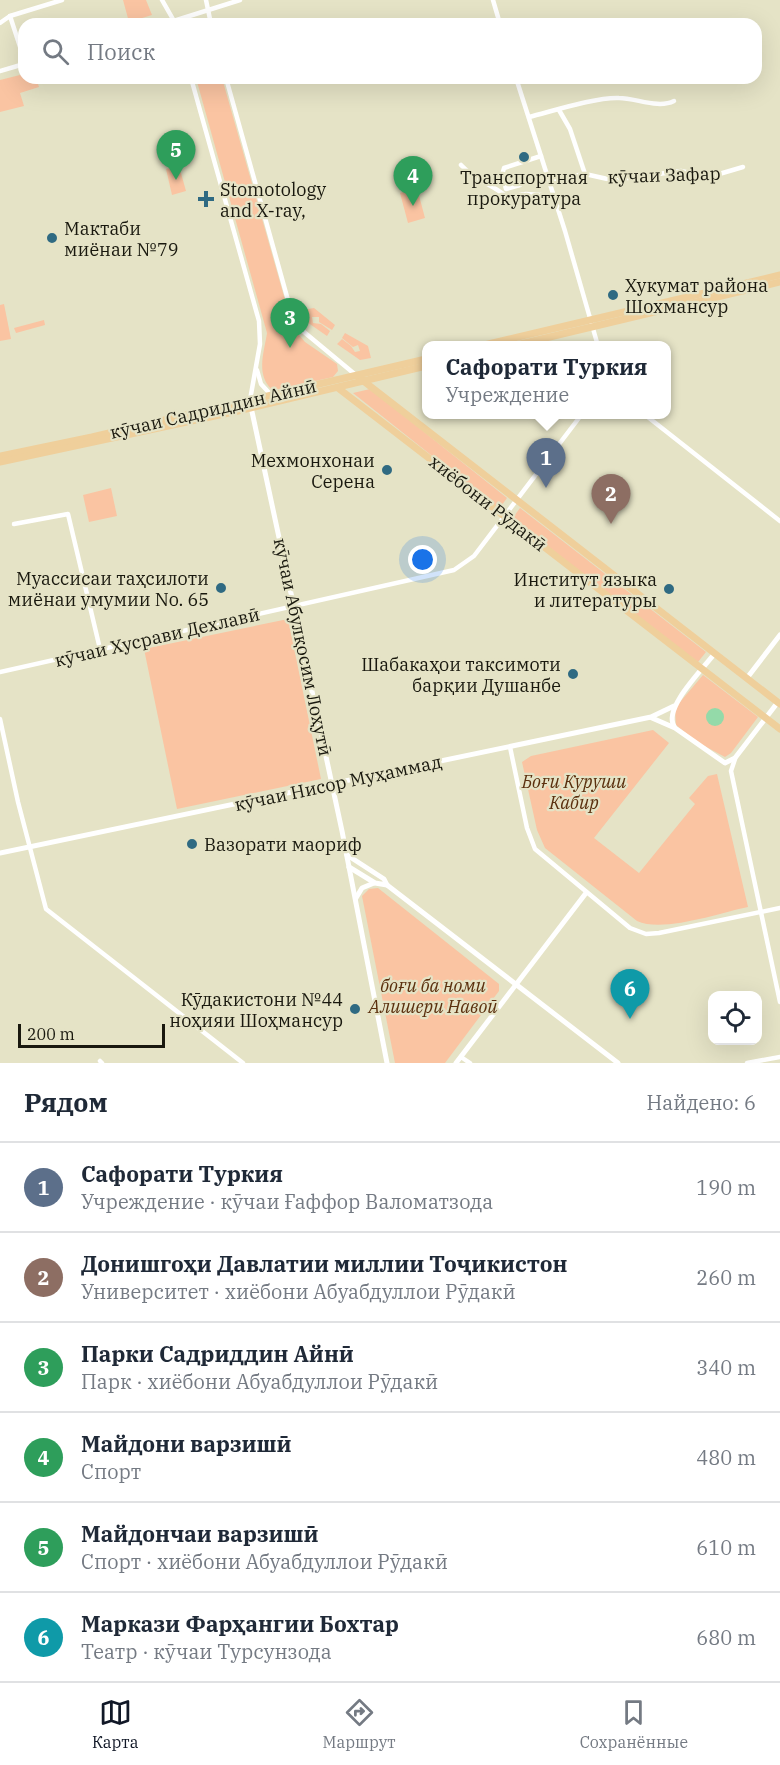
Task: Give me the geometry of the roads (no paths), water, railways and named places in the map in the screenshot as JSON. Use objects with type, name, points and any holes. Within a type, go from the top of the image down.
[{"type":"highway","points":[[499,341],[689,299],[780,275]]},
{"type":"highway","points":[[735,288],[780,282]]},
{"type":"highway","points":[[526,341],[591,322]]},
{"type":"highway","name":"кӯчаи Садриддин Айнӣ","points":[[274,399],[422,360]]},
{"type":"highway","name":"кӯчаи Садриддин Айнӣ","points":[[0,462],[251,404],[338,388],[422,367]]},
{"type":"highway","points":[[357,376],[779,703]]},
{"type":"highway","name":"хиёбони Рӯдакӣ","points":[[338,388],[780,729]]},
{"type":"highway","name":"кӯчаи Садриддин Айнӣ","points":[[0,456],[204,415]]},
{"type":"street","points":[[0,22],[10,16],[63,0]]},
{"type":"street","points":[[162,0],[173,18]]},
{"type":"street","points":[[206,0],[209,18]]},
{"type":"street","points":[[186,18],[240,0]]},
{"type":"street","points":[[493,0],[498,18]]},
{"type":"street","points":[[10,16],[18,41]]},
{"type":"street","points":[[0,71],[18,66]]},
{"type":"street","points":[[193,84],[259,321],[261,334],[251,404]]},
{"type":"street","points":[[228,84],[298,327],[357,376]]},
{"type":"street","points":[[518,84],[554,196],[596,341]]},
{"type":"street","points":[[528,117],[599,100],[619,98],[662,104],[674,101]]},
{"type":"street","points":[[559,110],[570,129],[585,174]]},
{"type":"street","points":[[520,185],[506,189],[502,175],[504,168],[541,156]]},
{"type":"street","points":[[461,165],[473,179],[483,184],[492,184],[507,197],[526,194],[554,196]]},
{"type":"street","name":"кӯчаи Зафар","points":[[549,180],[585,174],[612,180],[681,171],[710,177],[743,167]]},
{"type":"street","points":[[256,368],[261,384],[274,399]]},
{"type":"street","name":"кӯчаи Абулқосим Лоҳутӣ","points":[[251,404],[356,898],[387,1063]]},
{"type":"street","points":[[504,516],[578,419]]},
{"type":"street","points":[[650,419],[780,521]]},
{"type":"street","points":[[14,524],[68,514],[100,649]]},
{"type":"street","name":"кӯчаи Хусрави Дехлавӣ","points":[[0,672],[454,570],[471,559],[504,516]]},
{"type":"street","points":[[747,678],[780,635]]},
{"type":"street","name":"кӯчаи Нисор Муҳаммад","points":[[0,853],[651,717],[674,706],[715,653]]},
{"type":"street","points":[[779,703],[735,758],[731,771],[780,1002]]},
{"type":"street","points":[[674,706],[670,718],[675,728]]},
{"type":"street","points":[[651,717],[675,728],[731,771]]},
{"type":"street","points":[[0,719],[46,909],[243,1063]]},
{"type":"street","points":[[510,747],[534,847],[544,859],[627,926],[646,934],[780,908]]},
{"type":"street","points":[[721,764],[735,758]]},
{"type":"street","points":[[347,855],[384,879],[387,885],[618,1063]]},
{"type":"street","points":[[349,867],[375,883],[387,885]]},
{"type":"street","points":[[356,898],[362,888],[375,883]]},
{"type":"street","points":[[456,1063],[586,893]]},
{"type":"street","points":[[461,1057],[470,1063]]},
{"type":"street","points":[[747,1063],[780,1057]]},
{"type":"place","name":"Транспортная прокуратура","points":[[524,157]]},
{"type":"place","name":"Майдончаи варзишӣ","points":[[176,180]]},
{"type":"place","name":"Stomotology and X-ray,","points":[[206,199]]},
{"type":"place","name":"Майдони варзишӣ","points":[[413,206]]},
{"type":"place","name":"Мактаби миёнаи №79","points":[[52,238]]},
{"type":"place","name":"Хукумат района Шохмансур","points":[[613,295]]},
{"type":"place","name":"Парки Садриддин Айнӣ","points":[[290,348]]},
{"type":"place","name":"Мехмонхонаи Серена","points":[[387,470]]},
{"type":"place","name":"Сафорати Туркия","points":[[546,488]]},
{"type":"place","name":"Донишгоҳи Давлатии миллии Тоҷикистон","points":[[611,524]]},
{"type":"place","name":"Муассисаи таҳсилоти миёнаи умумии No. 65","points":[[221,588]]},
{"type":"place","name":"Институт языка и литературы","points":[[669,589]]},
{"type":"place","name":"Шабакаҳои таксимоти барқии Душанбе","points":[[573,674]]},
{"type":"place","name":"Вазорати маориф","points":[[192,844]]},
{"type":"place","name":"Кӯдакистони №44 ноҳияи Шоҳмансур","points":[[355,1009]]},
{"type":"place","name":"Маркази Фарҳангии Бохтар","points":[[630,1019]]},
{"type":"park label","name":"Боғи Куруши Кабир","points":[[574,791]]},
{"type":"park label","name":"боғи ба номи Алишери Навоӣ","points":[[433,995]]}]
